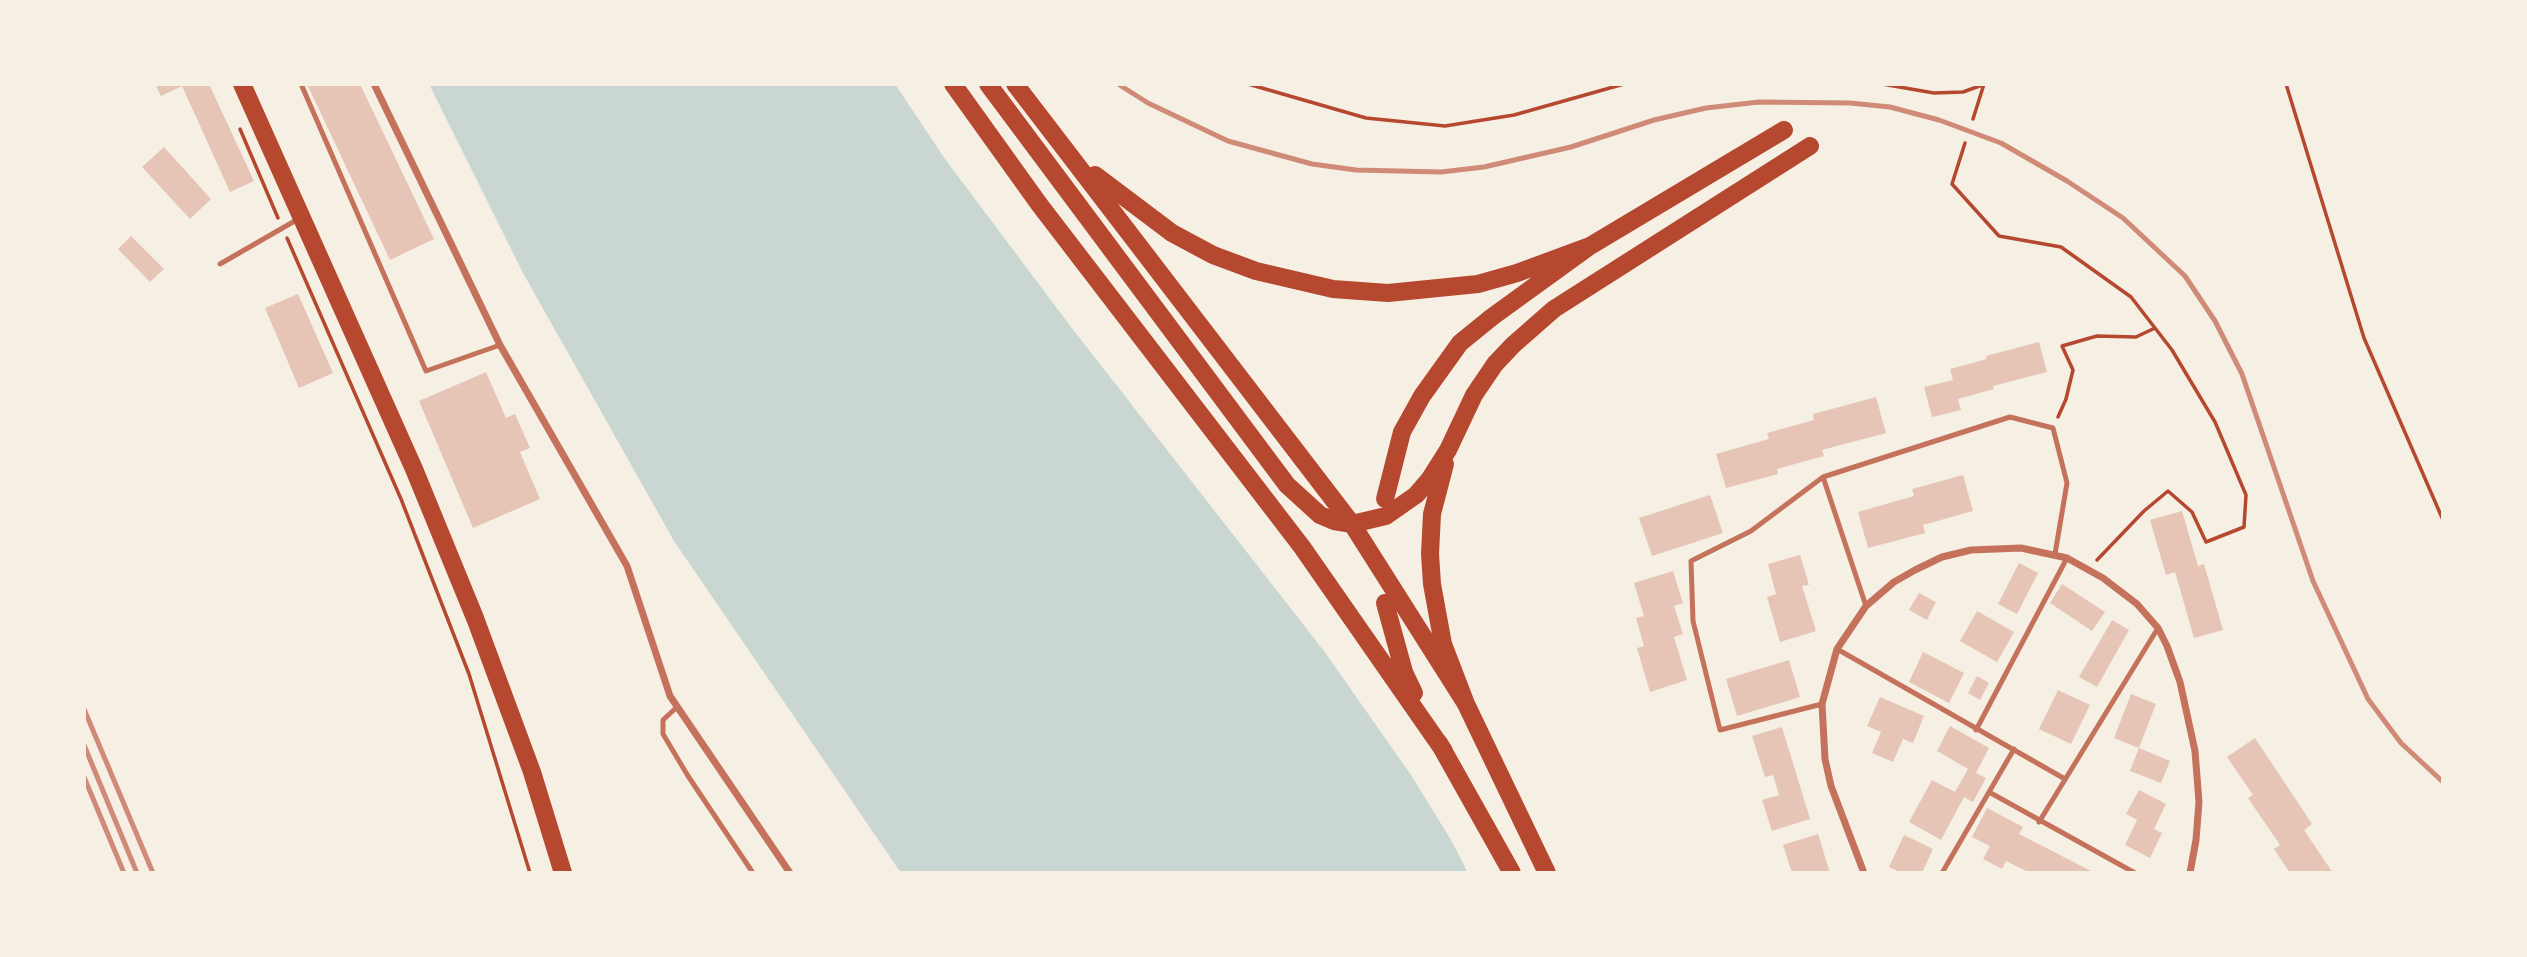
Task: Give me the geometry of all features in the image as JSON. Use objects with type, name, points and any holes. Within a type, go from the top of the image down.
[{"type":"main road","points":[[242,84],[414,469],[492,661],[532,772],[563,873]]},
{"type":"main road","points":[[953,84],[1039,204],[1302,547],[1444,751]]},
{"type":"main road","points":[[988,84],[1286,485],[1320,515],[1352,524],[1386,516],[1401,507],[1429,480],[1448,450],[1474,395],[1495,364],[1554,309],[1810,146]]},
{"type":"main road","points":[[1015,84],[1352,524],[1466,704]]},
{"type":"main road","points":[[1042,119],[1101,182],[1171,233],[1213,255],[1300,282],[1333,289],[1388,293],[1478,284],[1517,273],[1590,246]]},
{"type":"main road","points":[[1385,499],[1402,432],[1422,396],[1460,343],[1590,246],[1784,130]]},
{"type":"main road","points":[[1448,450],[1432,514],[1430,554],[1432,584],[1443,644],[1466,704],[1548,873]]},
{"type":"main road","points":[[1385,603],[1404,672],[1444,751],[1513,873]]},
{"type":"street","points":[[374,84],[500,345],[627,566],[670,696],[790,873]]},
{"type":"street","points":[[1864,873],[1831,786],[1825,759],[1822,704],[1837,649],[1866,606],[1894,582],[1942,557],[1994,548],[2021,548],[2067,558],[2137,604],[2158,628],[2180,682],[2195,751],[2199,802],[2193,872]]},
{"type":"lane","points":[[301,84],[426,371],[500,345]]},
{"type":"lane","points":[[220,264],[303,216]]},
{"type":"lane","points":[[1822,704],[1720,730],[1693,621],[1691,561],[1751,531],[1823,477],[2010,417],[2053,428],[2067,483],[2055,554]]},
{"type":"lane","points":[[1823,477],[1866,606]]},
{"type":"lane","points":[[1976,730],[2067,558]]},
{"type":"lane","points":[[2039,822],[2158,628]]},
{"type":"lane","points":[[1837,649],[2065,779]]},
{"type":"lane","points":[[677,707],[663,720],[663,734],[753,873]]},
{"type":"lane","points":[[1942,873],[2014,749]]},
{"type":"lane","points":[[1989,792],[2135,873]]},
{"type":"path","points":[[1248,84],[1267,86],[1366,118],[1446,126],[1514,115],[1624,84]]},
{"type":"path","points":[[1882,84],[1934,93],[1963,92],[1984,84]]},
{"type":"path","points":[[1973,119],[1984,84]]},
{"type":"path","points":[[2286,84],[2364,338],[2443,520]]},
{"type":"path","points":[[236,119],[401,499],[469,674],[530,873]]},
{"type":"path","points":[[1965,143],[1952,184],[1999,236],[2061,247],[2131,297],[2172,350],[2215,422],[2246,495],[2244,527],[2206,542],[2192,512],[2168,491],[2144,511],[2088,570]]},
{"type":"path","points":[[2053,428],[2066,399],[2073,370],[2062,346],[2097,335],[2136,337],[2155,328]]},
{"type":"shaded area","points":[[429,84],[895,84],[945,159],[1071,327],[1324,651],[1411,775],[1468,873],[901,873],[674,541],[523,273]]},
{"type":"building","points":[[155,84],[209,84],[254,181],[230,192],[182,86],[161,96]]},
{"type":"building","points":[[307,84],[360,84],[434,239],[390,260]]},
{"type":"building","points":[[164,147],[211,199],[190,219],[142,167]]},
{"type":"building","points":[[131,236],[164,269],[150,282],[118,249]]},
{"type":"building","points":[[298,294],[333,373],[299,388],[265,308]]},
{"type":"building","points":[[2039,342],[2047,372],[1993,386],[1994,389],[1958,399],[1961,410],[1932,417],[1924,387],[1953,380],[1950,369]]},
{"type":"building","points":[[486,372],[506,418],[515,414],[530,448],[520,452],[540,499],[473,528],[419,401]]},
{"type":"building","points":[[1876,397],[1886,433],[1822,450],[1824,456],[1777,469],[1778,474],[1726,488],[1716,454],[1769,439],[1767,433],[1814,420],[1813,414]]},
{"type":"building","points":[[1963,475],[1973,511],[1923,525],[1925,533],[1868,548],[1858,512],[1914,496],[1912,489]]},
{"type":"building","points":[[1710,495],[1723,533],[1652,556],[1639,518]]},
{"type":"building","points":[[2182,511],[2198,566],[2204,564],[2223,630],[2194,638],[2175,572],[2166,575],[2150,520]]},
{"type":"building","points":[[1800,555],[1809,585],[1802,586],[1816,631],[1780,642],[1767,597],[1776,594],[1768,564]]},
{"type":"building","points":[[2019,563],[2038,573],[2017,614],[1998,604]]},
{"type":"building","points":[[1673,571],[1683,603],[1674,606],[1683,634],[1674,637],[1687,680],[1650,692],[1637,648],[1644,646],[1636,618],[1644,616],[1634,583]]},
{"type":"building","points":[[2062,584],[2105,612],[2092,631],[2050,603]]},
{"type":"building","points":[[1919,593],[1936,602],[1927,620],[1909,610]]},
{"type":"building","points":[[1977,611],[2014,632],[1997,662],[1960,641]]},
{"type":"building","points":[[2112,620],[2129,630],[2097,687],[2079,677]]},
{"type":"building","points":[[1923,652],[1964,673],[1949,703],[1909,682]]},
{"type":"building","points":[[1789,660],[1800,697],[1737,716],[1726,679]]},
{"type":"building","points":[[1977,676],[1989,683],[1980,700],[1968,693]]},
{"type":"building","points":[[2058,690],[2090,705],[2071,744],[2039,729]]},
{"type":"building","points":[[2131,694],[2156,704],[2139,748],[2114,738]]},
{"type":"building","points":[[1880,697],[1924,716],[1913,743],[1903,739],[1893,762],[1872,753],[1881,732],[1867,726]]},
{"type":"building","points":[[1950,726],[1989,748],[1976,773],[1986,778],[1973,802],[1964,797],[1941,840],[1909,822],[1932,780],[1955,792],[1968,769],[1937,751]]},
{"type":"building","points":[[1782,727],[1810,819],[1772,831],[1762,800],[1779,795],[1773,775],[1765,777],[1752,736]]},
{"type":"building","points":[[2255,738],[2312,824],[2304,830],[2333,873],[2290,873],[2274,849],[2280,845],[2248,798],[2253,795],[2227,757]]},
{"type":"building","points":[[2139,748],[2170,761],[2161,783],[2130,771]]},
{"type":"building","points":[[2139,790],[2166,804],[2154,829],[2162,833],[2150,858],[2125,845],[2137,820],[2126,814]]},
{"type":"building","points":[[1987,808],[2023,827],[2019,834],[2095,873],[2025,873],[2026,871],[2006,861],[2002,869],[1983,859],[1990,846],[1972,837]]},
{"type":"building","points":[[1818,834],[1830,873],[1792,873],[1783,845]]},
{"type":"building","points":[[1904,835],[1933,849],[1922,873],[1902,873],[1889,867]]},
{"type":"railway","points":[[1118,84],[1148,103],[1228,141],[1312,164],[1356,170],[1441,172],[1484,167],[1571,147],[1654,120],[1706,108],[1759,102],[1850,103],[1890,107],[1939,120],[2001,143],[2067,181],[2123,218],[2185,276],[2215,321],[2242,374],[2313,581],[2368,699],[2401,743],[2443,782]]},
{"type":"railway","points":[[84,709],[153,873]]},
{"type":"railway","points":[[84,745],[137,873]]},
{"type":"railway","points":[[84,777],[124,873]]}]
